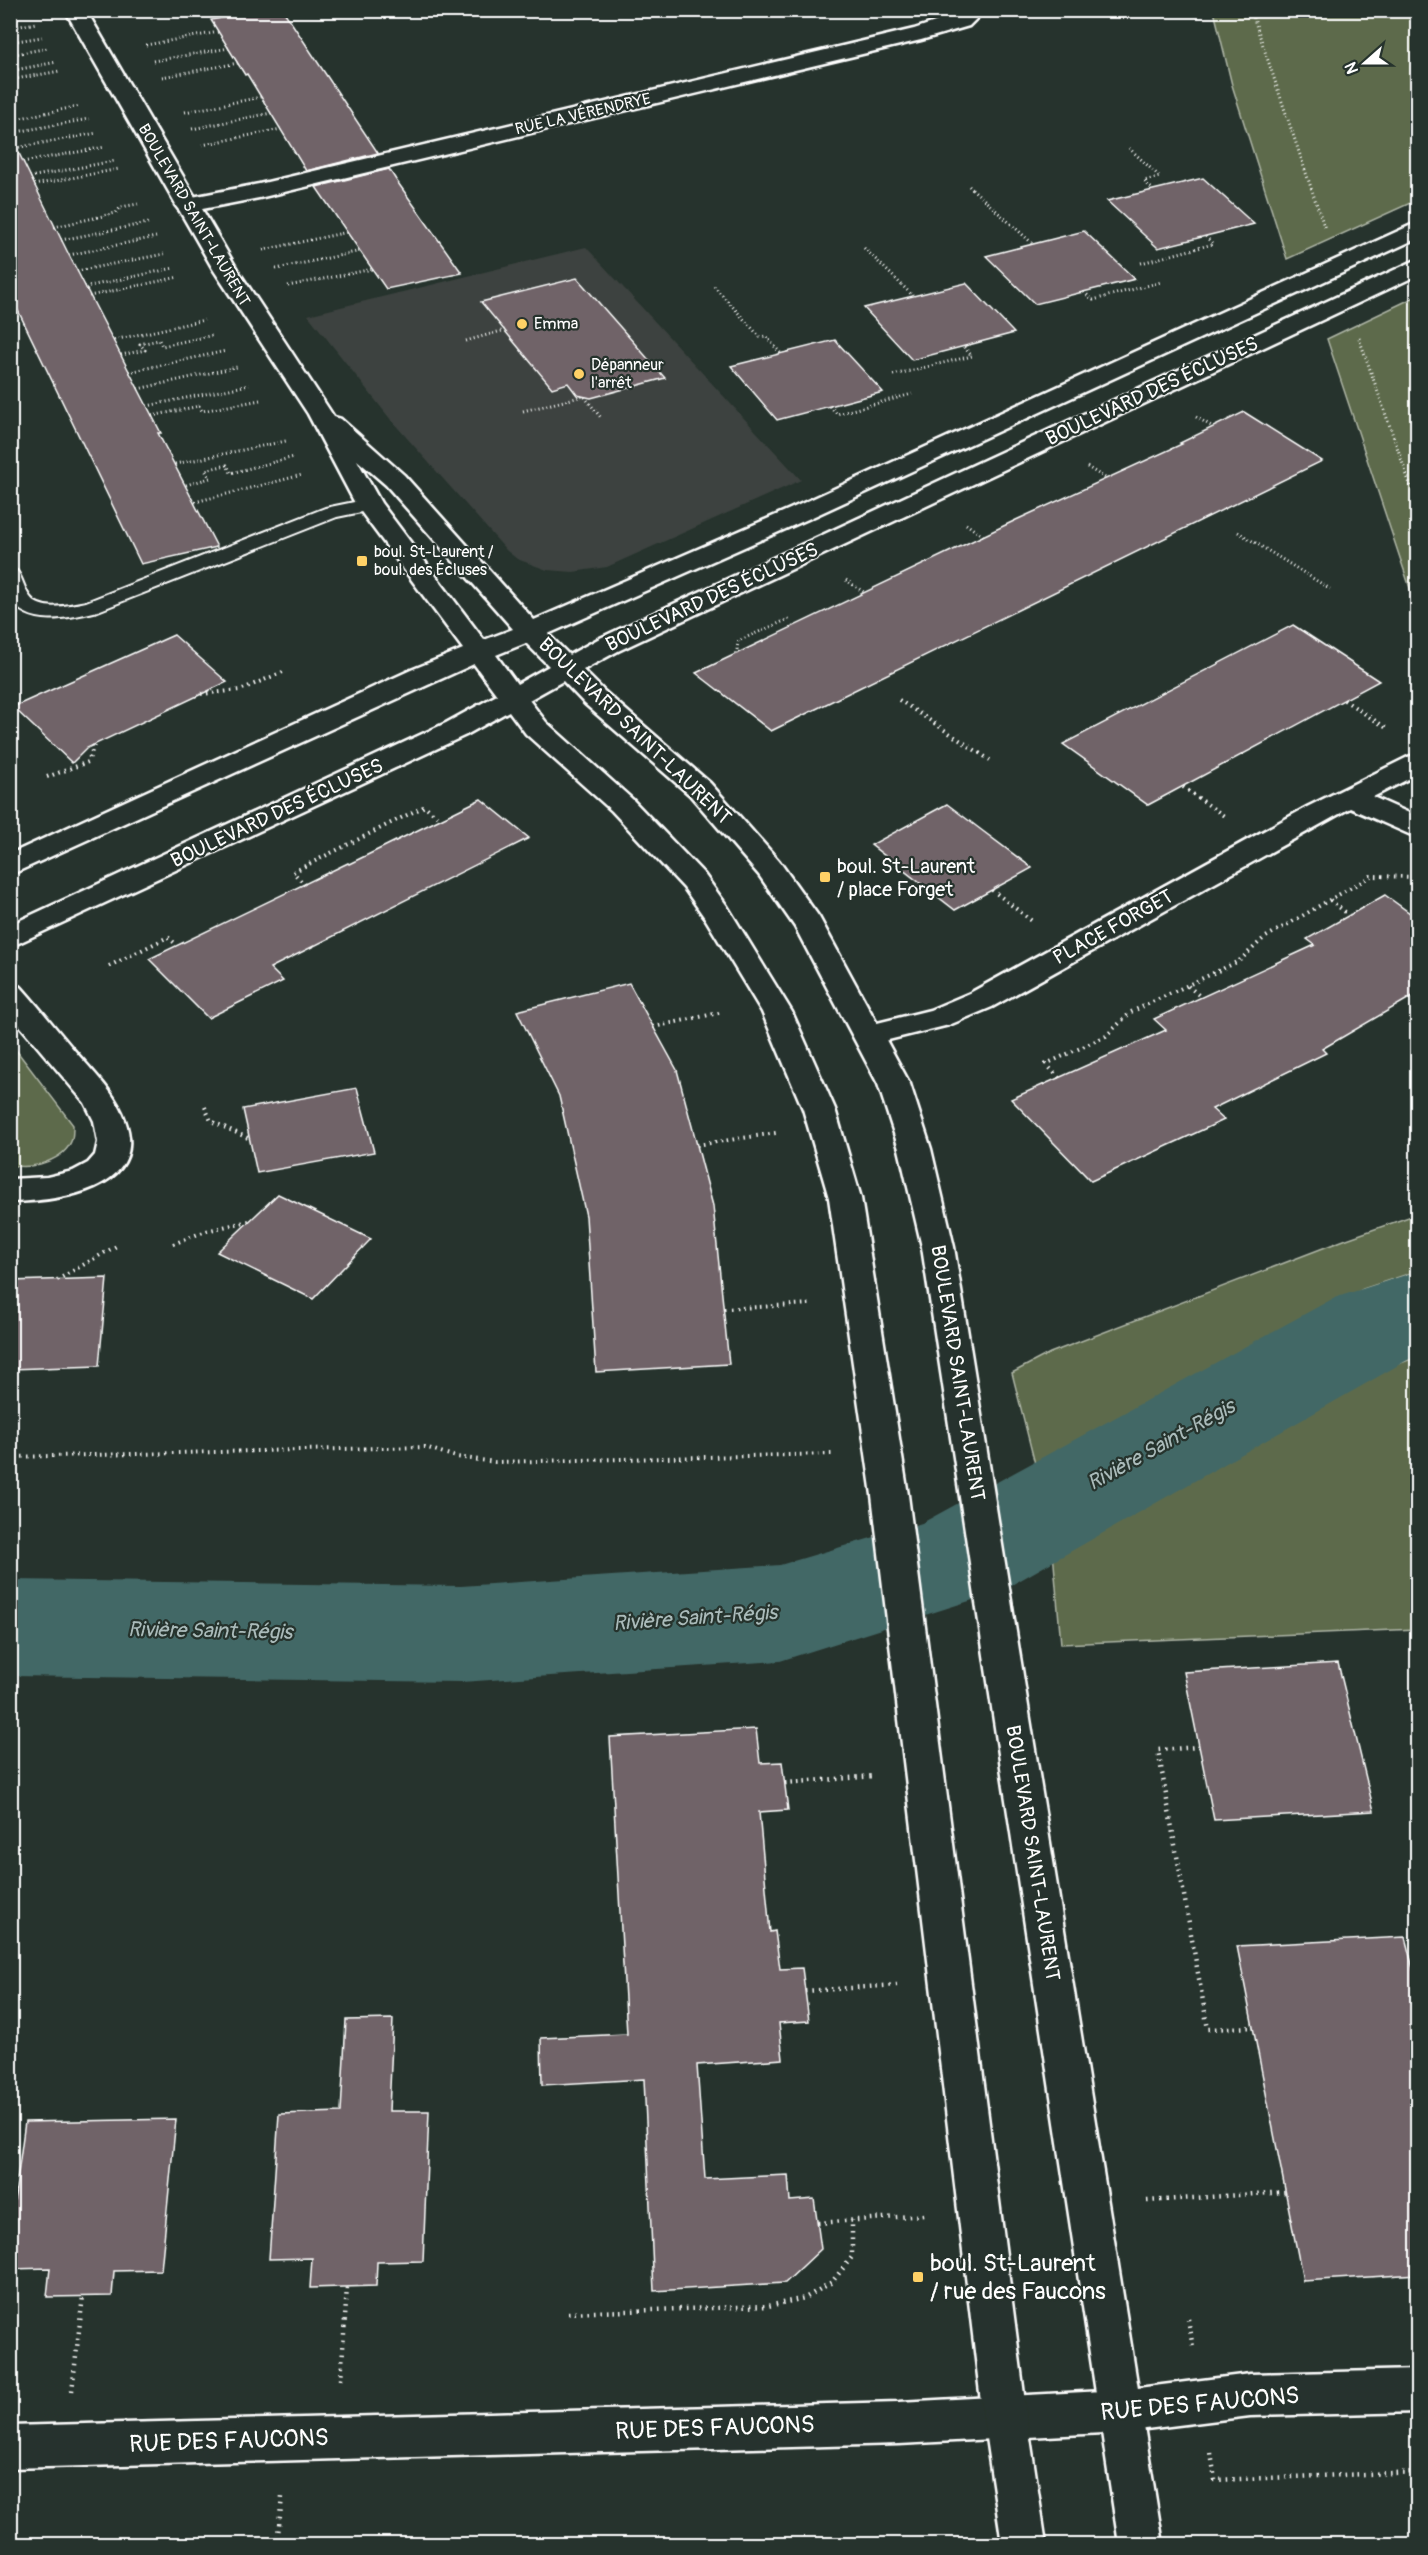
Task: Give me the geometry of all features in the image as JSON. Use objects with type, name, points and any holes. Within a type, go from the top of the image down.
[{"type":"street","name":"BOULEVARD SAINT-LAURENT","points":[[75,10],[256,321],[320,414],[369,505],[536,728],[622,805],[694,881],[717,913],[777,1012],[819,1108],[845,1198],[890,1495],[1005,2418],[1024,2544]]},
{"type":"street","name":"RUE LA VÉRENDRYE","points":[[187,205],[259,191],[921,34],[961,21],[975,10]]},
{"type":"street","name":"BOULEVARD DES ÉCLUSES","points":[[10,866],[421,676],[799,514],[1418,229]]},
{"type":"street","name":"BOULEVARD DES ÉCLUSES","points":[[10,937],[456,729],[629,635],[1418,266]]},
{"type":"street","name":"BOULEVARD SAINT-LAURENT","points":[[320,414],[395,480],[500,600],[595,698],[700,789],[751,844],[808,924],[898,1094],[915,1149],[938,1247],[1141,2544]]},
{"type":"street","name":"PLACE FORGET","points":[[868,1035],[938,1018],[981,1000],[1350,797],[1418,763]]},
{"type":"street","points":[[1350,797],[1418,829]]},
{"type":"street","points":[[10,994],[102,1105],[113,1132],[112,1157],[103,1169],[87,1179],[55,1188],[10,1191]]},
{"type":"street","name":"RUE DES FAUCONS","points":[[10,2447],[899,2423],[1122,2411],[1250,2396],[1418,2391]]},
{"type":"lane","points":[[10,575],[23,603],[38,610],[61,611],[91,607],[332,512],[369,505]]},
{"type":"path","points":[[1251,10],[1325,230]]},
{"type":"path","points":[[10,28],[38,23]]},
{"type":"path","points":[[138,46],[219,32]]},
{"type":"path","points":[[10,42],[45,36]]},
{"type":"path","points":[[10,55],[51,48]]},
{"type":"path","points":[[148,62],[229,48]]},
{"type":"path","points":[[10,71],[59,62]]},
{"type":"path","points":[[157,77],[238,63]]},
{"type":"path","points":[[10,80],[64,70]]},
{"type":"path","points":[[178,113],[261,97]]},
{"type":"path","points":[[10,120],[84,106]]},
{"type":"path","points":[[188,129],[271,113]]},
{"type":"path","points":[[10,133],[91,118]]},
{"type":"path","points":[[197,146],[281,129]]},
{"type":"path","points":[[15,148],[98,132]]},
{"type":"path","points":[[23,162],[106,147]]},
{"type":"path","points":[[1129,148],[1160,177],[1144,181],[1153,190]]},
{"type":"path","points":[[30,177],[114,161]]},
{"type":"path","points":[[34,185],[118,169]]},
{"type":"path","points":[[969,186],[1033,244]]},
{"type":"path","points":[[54,227],[116,213],[121,207],[138,204]]},
{"type":"path","points":[[61,240],[148,223]]},
{"type":"path","points":[[259,251],[348,232]]},
{"type":"path","points":[[1141,263],[1214,244],[1205,236]]},
{"type":"path","points":[[69,255],[156,237]]},
{"type":"path","points":[[864,248],[913,296]]},
{"type":"path","points":[[271,270],[361,251]]},
{"type":"path","points":[[77,271],[165,253]]},
{"type":"path","points":[[85,287],[174,268]]},
{"type":"path","points":[[281,287],[373,269]]},
{"type":"path","points":[[89,296],[179,277]]},
{"type":"path","points":[[1084,292],[1093,300],[1161,282]]},
{"type":"path","points":[[714,286],[760,337],[766,336],[781,354]]},
{"type":"path","points":[[114,340],[204,320]]},
{"type":"path","points":[[466,341],[504,330]]},
{"type":"path","points":[[1357,332],[1418,507]]},
{"type":"path","points":[[121,355],[145,350],[140,344],[159,340],[162,346],[214,335]]},
{"type":"path","points":[[893,375],[972,356],[963,346]]},
{"type":"path","points":[[129,372],[226,351]]},
{"type":"path","points":[[138,389],[237,368]]},
{"type":"path","points":[[147,406],[249,385]]},
{"type":"path","points":[[830,406],[837,414],[912,394]]},
{"type":"path","points":[[523,411],[585,396],[602,419]]},
{"type":"path","points":[[152,416],[199,406],[202,411],[260,400]]},
{"type":"path","points":[[175,464],[287,441]]},
{"type":"path","points":[[186,485],[210,478],[205,470],[227,465],[231,472],[297,457]]},
{"type":"path","points":[[195,502],[308,473]]},
{"type":"path","points":[[1238,532],[1330,589]]},
{"type":"path","points":[[736,654],[738,641],[791,618]]},
{"type":"path","points":[[201,694],[240,690],[283,672]]},
{"type":"path","points":[[899,700],[990,760]]},
{"type":"path","points":[[1344,700],[1390,730]]},
{"type":"path","points":[[47,777],[88,762],[94,745]]},
{"type":"path","points":[[305,885],[293,872],[425,806],[440,819]]},
{"type":"path","points":[[1059,1078],[1046,1064],[1106,1036],[1131,1012],[1239,962],[1264,938],[1371,876],[1418,877]]},
{"type":"path","points":[[1330,900],[1349,915]]},
{"type":"path","points":[[109,966],[168,937],[177,945]]},
{"type":"path","points":[[1188,986],[1201,997]]},
{"type":"path","points":[[654,1027],[731,1010]]},
{"type":"path","points":[[205,1107],[211,1121],[250,1139]]},
{"type":"path","points":[[697,1145],[782,1132]]},
{"type":"path","points":[[173,1244],[206,1231],[249,1221]]},
{"type":"path","points":[[57,1280],[118,1245]]},
{"type":"path","points":[[724,1309],[813,1304]]},
{"type":"path","points":[[10,1457],[425,1447],[456,1457],[495,1462],[821,1456],[834,1453]]},
{"type":"path","points":[[1199,1747],[1158,1750],[1208,2029],[1253,2027]]},
{"type":"path","points":[[785,1783],[874,1776]]},
{"type":"path","points":[[805,1991],[898,1985]]},
{"type":"path","points":[[1148,2201],[1286,2192]]},
{"type":"path","points":[[818,2223],[924,2215]]},
{"type":"path","points":[[568,2313],[768,2306],[805,2298],[832,2282],[852,2257],[852,2220]]},
{"type":"path","points":[[341,2380],[347,2287]]},
{"type":"path","points":[[72,2394],[83,2296]]},
{"type":"path","points":[[1215,2480],[1418,2472]]},
{"type":"path","points":[[278,2544],[282,2497]]},
{"type":"shaded area","points":[[586,247],[801,480],[607,567],[573,572],[547,570],[517,559],[507,551],[391,420],[308,315]]},
{"type":"green space","points":[[1214,11],[1417,11],[1417,200],[1287,259],[1232,85]]},
{"type":"green space","points":[[1417,296],[1417,609],[1327,339]]},
{"type":"green space","points":[[10,1042],[73,1125],[72,1139],[68,1147],[55,1158],[37,1165],[11,1165]]},
{"type":"green space","points":[[1417,1214],[1417,1271],[1363,1289],[1035,1464],[1012,1373],[1050,1353]]},
{"type":"green space","points":[[1417,1357],[1417,1629],[1061,1644],[1053,1552],[1215,1447],[1368,1375]]},
{"type":"building","points":[[264,10],[283,10],[378,153],[306,171],[211,20]]},
{"type":"building","points":[[10,135],[217,547],[141,564],[10,294]]},
{"type":"building","points":[[389,169],[462,273],[386,289],[316,187]]},
{"type":"building","points":[[1203,178],[1254,224],[1158,248],[1107,201]]},
{"type":"building","points":[[1084,231],[1135,279],[1035,304],[986,256]]},
{"type":"building","points":[[577,278],[665,378],[591,398],[577,395],[568,383],[552,388],[481,302]]},
{"type":"building","points":[[966,283],[1014,333],[912,360],[864,308]]},
{"type":"building","points":[[835,340],[883,392],[777,420],[731,366]]},
{"type":"building","points":[[1244,412],[1322,461],[771,731],[696,673],[1016,520],[1182,444],[1180,443]]},
{"type":"building","points":[[1293,625],[1379,681],[1148,805],[1063,744]]},
{"type":"building","points":[[174,635],[227,682],[87,748],[72,763],[13,707]]},
{"type":"building","points":[[481,799],[529,838],[270,968],[283,981],[208,1018],[149,959],[349,864]]},
{"type":"building","points":[[947,804],[1032,868],[955,910],[871,845]]},
{"type":"building","points":[[1385,895],[1418,919],[1418,993],[1322,1049],[1326,1053],[1212,1109],[1224,1120],[1091,1181],[1011,1099],[1166,1030],[1154,1019],[1315,945],[1307,939]]},
{"type":"building","points":[[629,983],[677,1070],[697,1145],[713,1206],[729,1364],[596,1372],[586,1216],[559,1096],[517,1011]]},
{"type":"building","points":[[357,1088],[374,1152],[257,1173],[243,1109]]},
{"type":"building","points":[[278,1194],[371,1239],[313,1299],[217,1252]]},
{"type":"building","points":[[107,1278],[99,1366],[10,1369],[10,1281]]},
{"type":"building","points":[[1338,1663],[1374,1811],[1214,1820],[1184,1672]]},
{"type":"building","points":[[756,1729],[760,1763],[782,1762],[788,1810],[759,1812],[770,1932],[775,1931],[780,1969],[802,1968],[809,2021],[779,2023],[783,2059],[697,2065],[705,2179],[788,2175],[790,2201],[814,2199],[821,2249],[785,2283],[654,2291],[644,2079],[542,2085],[541,2038],[627,2034],[610,1737]]},
{"type":"building","points":[[1405,1937],[1418,1988],[1418,2274],[1303,2281],[1237,1946]]},
{"type":"building","points":[[393,2019],[389,2111],[429,2111],[423,2261],[377,2262],[376,2286],[310,2288],[312,2258],[269,2259],[279,2114],[341,2112],[346,2020]]},
{"type":"building","points":[[176,2119],[161,2270],[114,2271],[112,2296],[47,2297],[50,2268],[10,2269],[10,2233],[25,2122]]},
{"type":"waterway","name":"Rivière Saint-Régis","points":[[10,1628],[461,1634],[780,1613],[959,1558],[1373,1327],[1418,1312]]},
{"type":"place","name":"Emma","points":[[522,324]]},
{"type":"place","name":"Dépanneur l'arrêt","points":[[579,374]]},
{"type":"place","name":"boul. St-Laurent / boul. des Écluses","points":[[362,561]]},
{"type":"place","name":"boul. St-Laurent / place Forget","points":[[825,877]]},
{"type":"place","name":"boul. St-Laurent / rue des Faucons","points":[[918,2277]]}]
